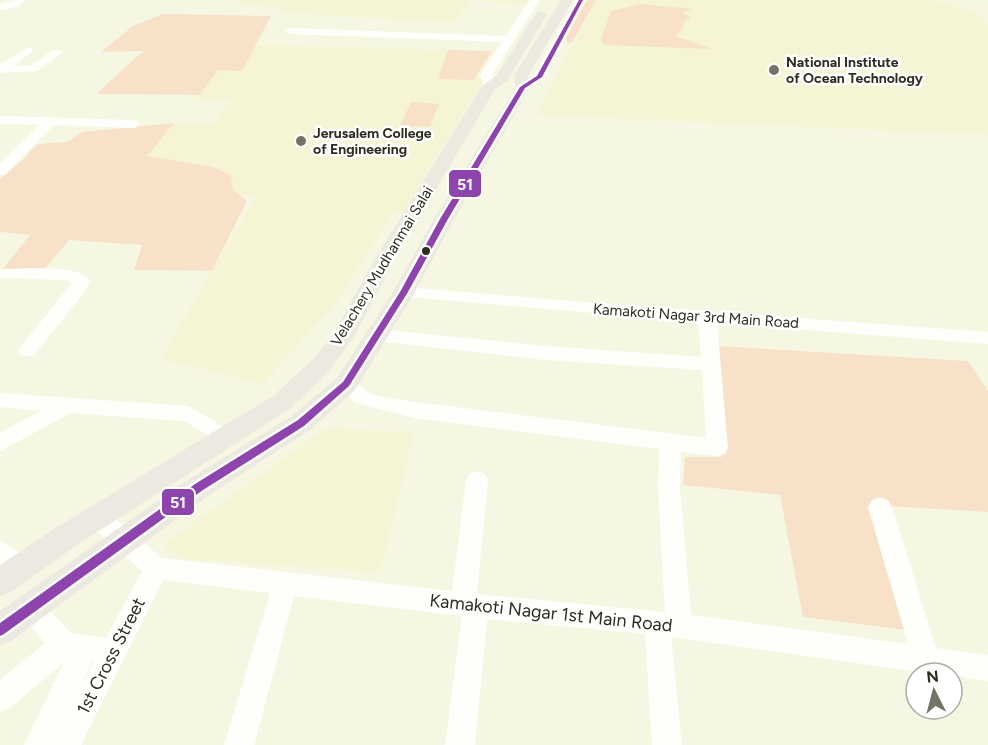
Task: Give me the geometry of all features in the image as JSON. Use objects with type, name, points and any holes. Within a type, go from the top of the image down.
[{"type":"main road","name":"Velachery Mudhanmai Salai","points":[[6,567],[98,518],[282,402],[322,364],[342,337],[377,272],[489,86],[502,78],[550,0]]},
{"type":"main road","name":"Velachery Mudhanmai Salai","points":[[0,630],[199,487],[302,423],[346,384],[409,285],[444,219],[523,87],[521,76],[535,57],[567,0]]},
{"type":"main road","points":[[377,272],[409,285]]},
{"type":"street","points":[[0,8],[2,5],[16,5],[21,0]]},
{"type":"street","points":[[489,86],[486,75],[534,0]]},
{"type":"street","points":[[523,87],[539,77],[581,0]]},
{"type":"street","points":[[290,31],[511,39]]},
{"type":"street","points":[[0,70],[28,50]]},
{"type":"street","points":[[0,70],[33,69],[57,52]]},
{"type":"street","points":[[0,120],[135,124]]},
{"type":"street","points":[[0,171],[51,122]]},
{"type":"street","points":[[1,276],[67,275],[81,280],[80,286],[27,350]]},
{"type":"street","name":"Kamakoti Nagar 3rd Main Road","points":[[409,285],[707,317],[988,338]]},
{"type":"street","points":[[346,384],[362,398],[415,410],[717,448],[707,317]]},
{"type":"street","points":[[378,335],[545,353],[711,364]]},
{"type":"street","points":[[0,400],[188,414],[224,437]]},
{"type":"street","points":[[0,443],[70,404]]},
{"type":"street","points":[[667,745],[670,443]]},
{"type":"street","points":[[459,745],[477,480]]},
{"type":"street","points":[[880,507],[926,659]]},
{"type":"street","points":[[98,518],[123,542],[156,568]]},
{"type":"street","name":"Kamakoti Nagar 1st Main Road","points":[[156,568],[470,605],[668,625],[988,668]]},
{"type":"street","name":"1st Cross Street","points":[[66,745],[156,568]]},
{"type":"street","points":[[239,745],[285,583]]},
{"type":"street","points":[[31,608],[74,647],[113,652]]},
{"type":"street","points":[[0,698],[74,647]]},
{"type":"street","points":[[39,745],[74,647]]},
{"type":"shaded area","points":[[239,0],[470,0],[456,22],[280,13],[281,8],[236,4]]},
{"type":"shaded area","points":[[470,0],[531,0],[529,4]]},
{"type":"shaded area","points":[[587,0],[596,0],[572,43],[568,44],[566,36]]},
{"type":"shaded area","name":"National Institute of Ocean Technology","points":[[596,0],[933,0],[977,13],[988,24],[988,135],[537,115]]},
{"type":"shaded area","points":[[640,4],[693,9],[682,13],[691,17],[685,20],[682,30],[676,36],[712,49],[605,45],[601,40],[611,11]]},
{"type":"shaded area","points":[[163,14],[271,16],[242,71],[218,70],[199,95],[96,94],[143,51],[101,52],[133,26]]},
{"type":"shaded area","points":[[254,45],[450,50],[439,76],[484,79],[403,213],[394,212],[337,301],[263,384],[160,359],[256,197],[225,193],[231,175],[213,167],[146,156],[174,123],[212,125],[231,100],[195,100],[218,70]]},
{"type":"shaded area","points":[[448,50],[492,51],[474,80],[438,79]]},
{"type":"shaded area","points":[[411,102],[439,104],[430,127],[400,126]]},
{"type":"shaded area","points":[[174,123],[147,156],[213,167],[231,175],[233,190],[247,201],[212,271],[134,270],[142,245],[69,240],[45,269],[1,271],[30,235],[0,232],[0,179],[22,161],[37,144],[67,142],[82,132]]},
{"type":"shaded area","points":[[717,346],[968,361],[988,391],[988,512],[887,506],[923,632],[803,617],[780,495],[683,485],[685,457],[722,457]]},
{"type":"shaded area","points":[[326,428],[414,433],[380,572],[183,559],[162,546]]},
{"type":"transit line","name":"51","points":[[0,630],[199,487],[301,423],[346,384],[404,292],[444,219],[523,87],[539,77],[581,0]]},
{"type":"place","name":"National Institute of Ocean Technology","points":[[774,70]]},
{"type":"place","name":"Jerusalem College of Engineering","points":[[301,141]]}]
